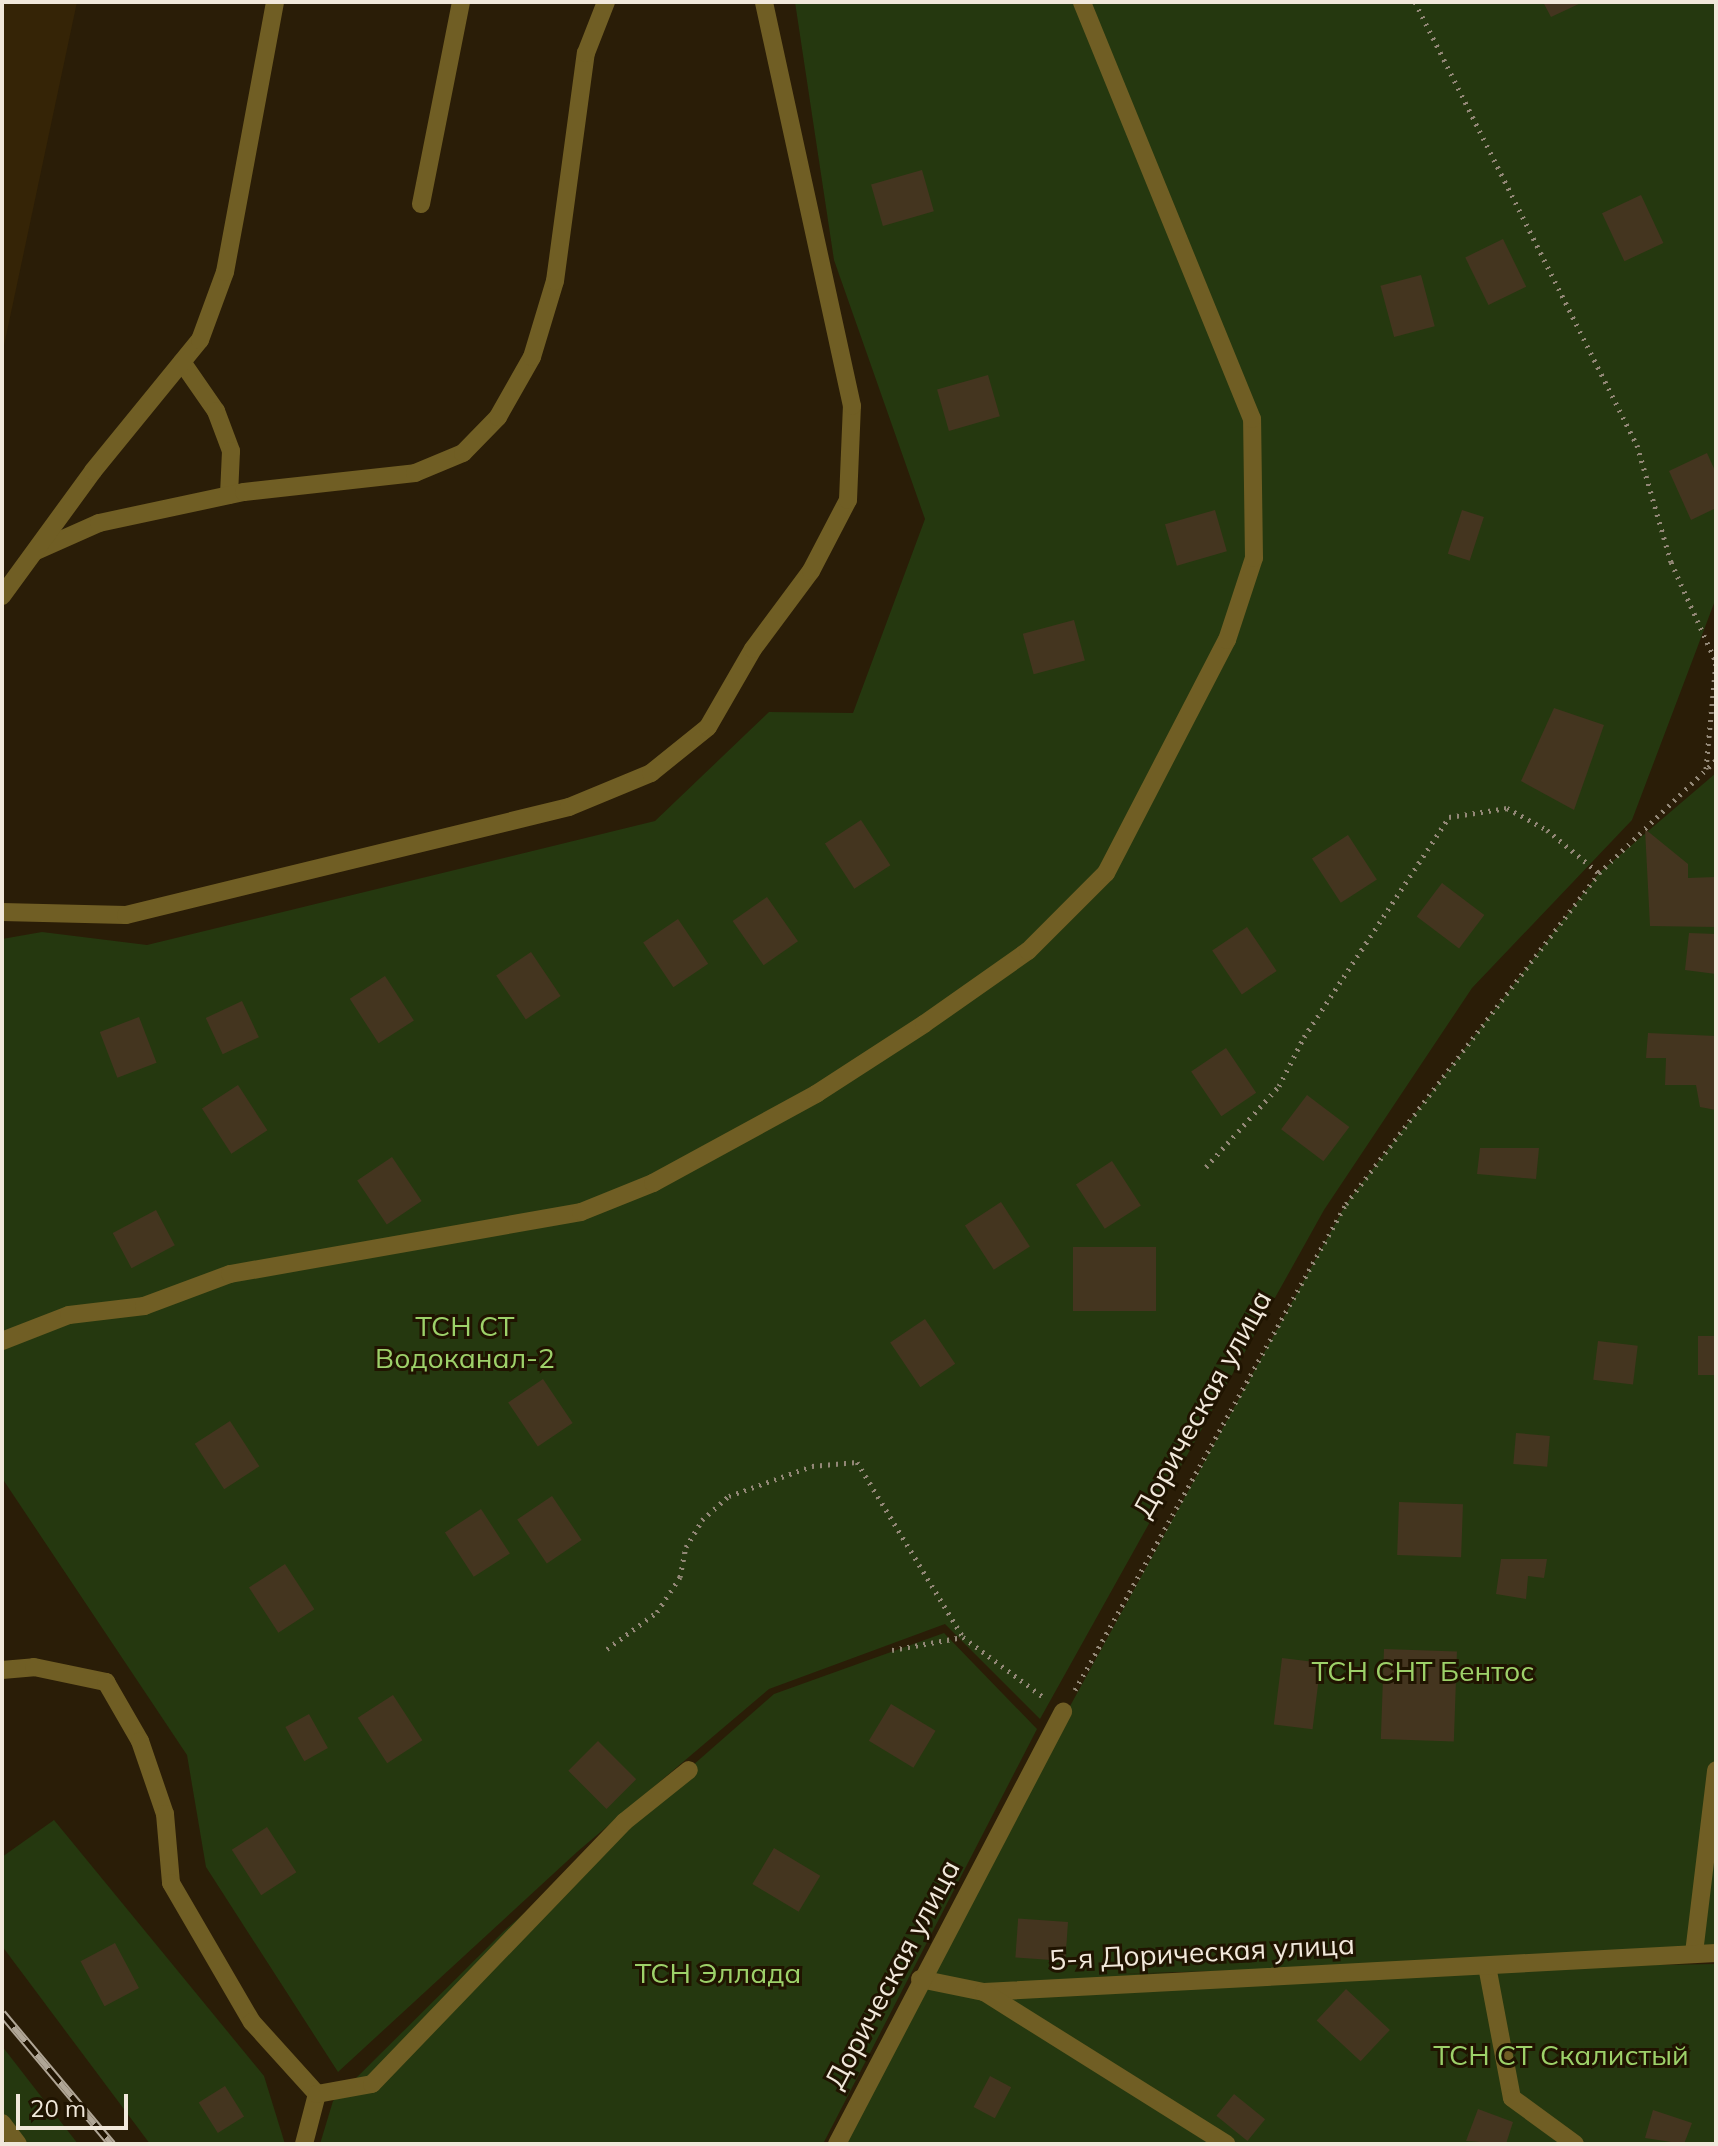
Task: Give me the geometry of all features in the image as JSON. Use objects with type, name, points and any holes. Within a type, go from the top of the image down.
[{"type":"lane","points":[[2,596],[93,471],[200,340],[225,272],[275,2]]},
{"type":"lane","points":[[421,204],[461,2]]},
{"type":"lane","points":[[36,551],[99,523],[229,495],[415,473],[463,453],[498,417],[532,357],[555,281],[586,53],[606,2]]},
{"type":"lane","points":[[2,912],[126,915],[569,807],[651,773],[708,727],[753,649],[811,571],[848,500],[852,406],[764,2]]},
{"type":"lane","points":[[2,1341],[69,1315],[144,1306],[230,1274],[581,1212],[653,1183],[816,1094],[924,1024],[1028,951],[1106,873],[1227,640],[1254,558],[1252,419],[1082,2]]},
{"type":"lane","points":[[182,362],[216,411],[231,451],[229,495]]},
{"type":"lane","points":[[2,1670],[34,1667],[106,1682],[140,1741],[160,1800],[171,1883],[252,2022],[317,2094]]},
{"type":"lane","name":"Дорическая улица","points":[[837,2144],[920,1979],[1063,1711]]},
{"type":"lane","points":[[317,2094],[372,2084],[624,1822],[689,1770]]},
{"type":"lane","points":[[1694,1953],[1716,1770]]},
{"type":"lane","name":"5-я Дорическая улица","points":[[920,1979],[984,1992],[1716,1953]]},
{"type":"lane","points":[[1487,1966],[1512,2098],[1575,2144]]},
{"type":"lane","points":[[984,1992],[1226,2144]]},
{"type":"lane","points":[[304,2144],[317,2094]]},
{"type":"lane","points":[[2,2123],[18,2144]]},
{"type":"path","points":[[1415,2],[1637,445],[1671,562],[1716,661],[1706,769]]},
{"type":"path","name":"Дорическая улица","points":[[1063,1711],[1346,1204],[1599,873],[1716,760]]},
{"type":"path","points":[[1206,1167],[1279,1086],[1304,1037],[1449,817],[1507,808],[1547,830],[1599,873]]},
{"type":"path","points":[[607,1649],[657,1612],[680,1577],[686,1547],[702,1520],[729,1496],[812,1466],[857,1462],[963,1637],[1063,1711]]},
{"type":"path","points":[[892,1650],[963,1637]]},
{"type":"shaded area","points":[[2,2],[77,2],[2,355]]},
{"type":"green space","name":"ТСН СТ Водоканал-2","points":[[795,2],[1716,2],[1716,598],[1632,820],[1472,988],[1324,1210],[1040,1719],[945,1624],[769,1689],[577,1852],[338,2072],[206,1867],[187,1755],[2,1478],[2,939],[42,932],[147,945],[655,821],[769,712],[853,713],[925,519],[834,260]]},
{"type":"green space","name":"ТСН СНТ Бентос","points":[[1716,773],[1716,1956],[1115,1974],[1716,1964],[1716,2144],[846,2144],[920,1979],[1346,1204],[1599,873]]},
{"type":"green space","name":"ТСН Эллада","points":[[944,1633],[1037,1729],[823,2144],[320,2144],[333,2101],[504,1931],[774,1694]]},
{"type":"green space","points":[[54,1820],[264,2076],[285,2144],[150,2144],[2,1946],[2,1857]]},
{"type":"green space","points":[[2,2046],[78,2144],[2,2144]]},
{"type":"building","points":[[1543,2],[1583,2],[1551,17]]},
{"type":"building","points":[[922,170],[934,211],[883,226],[871,185]]},
{"type":"building","points":[[1641,195],[1663,243],[1624,261],[1602,213]]},
{"type":"building","points":[[1503,239],[1526,287],[1488,305],[1465,257]]},
{"type":"building","points":[[1421,275],[1435,326],[1394,337],[1380,286]]},
{"type":"building","points":[[988,375],[1000,416],[949,431],[937,390]]},
{"type":"building","points":[[1707,453],[1716,473],[1716,508],[1691,520],[1669,471]]},
{"type":"building","points":[[1215,510],[1227,551],[1177,566],[1165,524]]},
{"type":"building","points":[[1462,510],[1484,517],[1470,561],[1448,554]]},
{"type":"building","points":[[1074,620],[1085,661],[1034,674],[1023,634]]},
{"type":"building","points":[[1554,708],[1604,725],[1574,810],[1521,781]]},
{"type":"building","points":[[861,820],[890,865],[854,889],[825,843]]},
{"type":"building","points":[[1645,829],[1688,864],[1688,878],[1716,877],[1716,927],[1650,926]]},
{"type":"building","points":[[1348,835],[1377,879],[1341,903],[1312,858]]},
{"type":"building","points":[[1442,883],[1484,915],[1459,948],[1417,917]]},
{"type":"building","points":[[767,897],[798,941],[764,965],[733,921]]},
{"type":"building","points":[[678,919],[708,964],[673,987],[643,942]]},
{"type":"building","points":[[1247,927],[1277,971],[1242,994],[1212,950]]},
{"type":"building","points":[[1689,933],[1716,934],[1716,974],[1685,970]]},
{"type":"building","points":[[531,952],[561,996],[526,1019],[496,975]]},
{"type":"building","points":[[385,976],[414,1020],[379,1043],[350,999]]},
{"type":"building","points":[[242,1001],[259,1037],[223,1054],[206,1018]]},
{"type":"building","points":[[139,1017],[157,1063],[117,1078],[100,1032]]},
{"type":"building","points":[[1648,1033],[1716,1036],[1716,1110],[1700,1107],[1696,1085],[1665,1085],[1666,1058],[1646,1058]]},
{"type":"building","points":[[1226,1048],[1256,1093],[1221,1116],[1191,1071]]},
{"type":"building","points":[[238,1085],[267,1130],[231,1154],[202,1108]]},
{"type":"building","points":[[1307,1095],[1349,1127],[1323,1161],[1281,1129]]},
{"type":"building","points":[[1480,1148],[1539,1148],[1536,1179],[1477,1174]]},
{"type":"building","points":[[392,1157],[422,1201],[387,1224],[357,1180]]},
{"type":"building","points":[[1112,1161],[1141,1205],[1105,1229],[1076,1184]]},
{"type":"building","points":[[1001,1202],[1030,1246],[994,1270],[965,1225]]},
{"type":"building","points":[[156,1210],[175,1245],[132,1268],[113,1233]]},
{"type":"building","points":[[1073,1247],[1156,1247],[1156,1311],[1073,1311]]},
{"type":"building","points":[[925,1319],[955,1364],[920,1387],[890,1342]]},
{"type":"building","points":[[1698,1336],[1716,1336],[1716,1375],[1698,1375]]},
{"type":"building","points":[[1598,1341],[1638,1346],[1633,1385],[1593,1380]]},
{"type":"building","points":[[543,1379],[573,1423],[538,1446],[508,1402]]},
{"type":"building","points":[[230,1421],[259,1466],[224,1489],[195,1444]]},
{"type":"building","points":[[1516,1433],[1550,1436],[1547,1467],[1513,1464]]},
{"type":"building","points":[[552,1496],[582,1540],[547,1563],[517,1519]]},
{"type":"building","points":[[1399,1502],[1463,1504],[1461,1557],[1397,1555]]},
{"type":"building","points":[[481,1509],[510,1553],[474,1577],[445,1532]]},
{"type":"building","points":[[1501,1559],[1547,1559],[1544,1578],[1528,1576],[1526,1599],[1496,1594]]},
{"type":"building","points":[[285,1564],[314,1609],[278,1633],[249,1587]]},
{"type":"building","points":[[1384,1649],[1457,1652],[1454,1741],[1381,1739]]},
{"type":"building","points":[[1282,1658],[1321,1663],[1313,1729],[1274,1725]]},
{"type":"building","points":[[393,1695],[422,1740],[387,1763],[358,1718]]},
{"type":"building","points":[[891,1704],[936,1731],[913,1768],[869,1741]]},
{"type":"building","points":[[309,1714],[328,1748],[304,1761],[285,1727]]},
{"type":"building","points":[[598,1741],[636,1779],[606,1809],[568,1771]]},
{"type":"building","points":[[267,1827],[296,1872],[261,1895],[232,1850]]},
{"type":"building","points":[[774,1848],[820,1876],[799,1912],[752,1884]]},
{"type":"building","points":[[1018,1919],[1068,1922],[1065,1961],[1015,1957]]},
{"type":"building","points":[[115,1943],[139,1988],[105,2006],[81,1961]]},
{"type":"building","points":[[1346,1989],[1390,2030],[1361,2061],[1317,2020]]},
{"type":"building","points":[[990,2076],[1011,2087],[995,2118],[974,2107]]},
{"type":"building","points":[[225,2086],[244,2117],[218,2133],[199,2102]]},
{"type":"building","points":[[1234,2094],[1265,2119],[1247,2141],[1216,2116]]},
{"type":"building","points":[[1478,2109],[1513,2122],[1506,2144],[1466,2141]]},
{"type":"building","points":[[1653,2110],[1692,2123],[1684,2144],[1645,2138]]},
{"type":"railway","points":[[2,2013],[112,2144]]},
{"type":"park label","name":"ТСН СТ Скалистый","points":[[1561,2055]]}]
